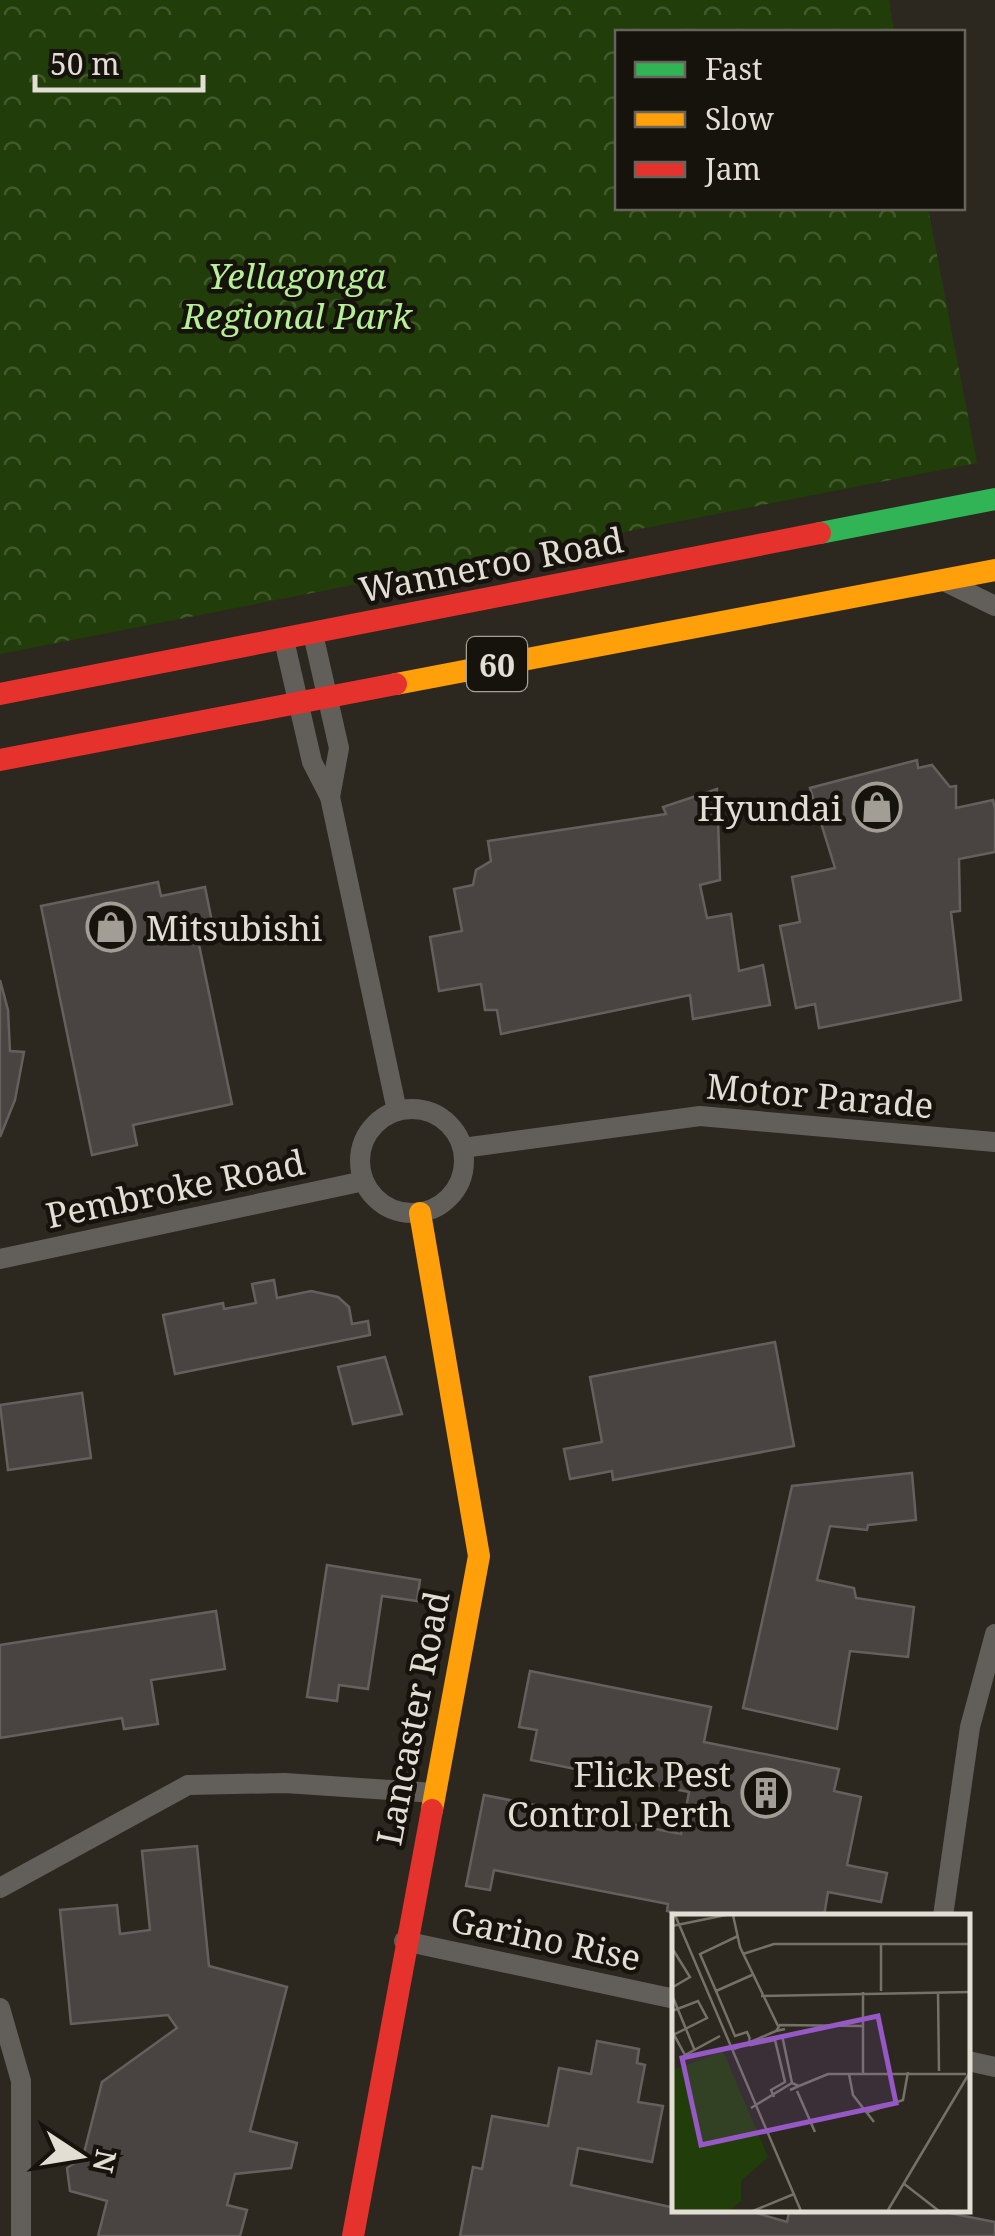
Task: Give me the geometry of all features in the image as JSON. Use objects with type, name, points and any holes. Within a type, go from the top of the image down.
[{"type":"main road","name":"Wanneroo Road","points":[[0,694],[995,499]]},
{"type":"main road","name":"60","points":[[0,760],[995,570]]},
{"type":"main road","name":"Lancaster Road","points":[[353,2236],[404,1941],[478,1556],[420,1213]]},
{"type":"street","points":[[942,580],[995,606]]},
{"type":"street","points":[[314,634],[340,752],[330,797]]},
{"type":"street","points":[[284,640],[312,762],[330,797],[397,1111]]},
{"type":"street","points":[[397,1111],[430,1112],[456,1133],[463,1148],[464,1166],[450,1197],[420,1213],[386,1207],[364,1181],[362,1147],[370,1131],[397,1111]]},
{"type":"street","name":"Motor Parade","points":[[463,1148],[700,1116],[995,1142]]},
{"type":"street","name":"Pembroke Road","points":[[0,1258],[364,1181]]},
{"type":"street","points":[[943,1914],[970,1727],[995,1634]]},
{"type":"street","points":[[0,1888],[188,1784],[285,1783],[435,1793]]},
{"type":"street","name":"Garino Rise","points":[[404,1941],[672,1997]]},
{"type":"street","points":[[0,2008],[21,2081],[21,2236]]},
{"type":"street","points":[[970,2061],[995,2066]]},
{"type":"green space","name":"Yellagonga Regional Park","points":[[0,0],[889,0],[894,30],[615,30],[615,210],[928,210],[977,463],[0,654]]},
{"type":"building","points":[[917,760],[918,768],[932,765],[950,787],[956,786],[956,808],[993,800],[995,809],[995,852],[959,859],[960,911],[951,912],[961,1000],[819,1028],[815,1004],[796,1008],[780,926],[800,922],[792,877],[835,868],[810,788]]},
{"type":"building","points":[[717,789],[720,880],[700,885],[707,918],[731,914],[739,971],[763,965],[770,1005],[693,1019],[690,995],[501,1034],[497,1010],[485,1010],[481,984],[439,991],[430,937],[462,931],[454,889],[473,885],[476,870],[491,861],[488,841],[666,814],[663,807]]},
{"type":"building","points":[[158,882],[161,896],[205,887],[214,932],[197,935],[232,1104],[133,1125],[137,1145],[92,1155],[41,906]]},
{"type":"building","points":[[0,980],[8,1010],[10,1051],[24,1052],[15,1100],[0,1137]]},
{"type":"building","points":[[274,1280],[277,1298],[311,1291],[338,1297],[349,1307],[352,1324],[368,1321],[370,1335],[175,1374],[163,1315],[223,1303],[224,1309],[256,1303],[252,1284]]},
{"type":"building","points":[[775,1342],[794,1446],[613,1480],[612,1471],[570,1479],[564,1449],[602,1442],[590,1377]]},
{"type":"building","points":[[385,1357],[402,1414],[353,1424],[338,1367]]},
{"type":"building","points":[[82,1393],[91,1458],[8,1470],[0,1405]]},
{"type":"building","points":[[912,1473],[916,1520],[868,1525],[867,1530],[830,1526],[817,1580],[854,1588],[856,1598],[914,1607],[908,1657],[850,1651],[837,1729],[743,1708],[792,1486]]},
{"type":"building","points":[[327,1565],[420,1580],[417,1601],[382,1596],[368,1689],[339,1685],[337,1701],[307,1697]]},
{"type":"building","points":[[216,1611],[225,1669],[151,1680],[158,1724],[124,1729],[122,1718],[0,1738],[0,1645]]},
{"type":"building","name":"Flick Pest Control Perth","points":[[530,1671],[711,1707],[704,1742],[839,1769],[834,1791],[861,1797],[847,1865],[887,1873],[881,1902],[828,1892],[824,1914],[681,1914],[667,1911],[668,1904],[494,1870],[490,1890],[466,1886],[484,1795],[681,1834],[689,1792],[531,1760],[537,1730],[519,1727]]},
{"type":"building","points":[[197,1846],[209,1966],[287,1987],[250,2131],[297,2143],[291,2168],[235,2174],[227,2205],[247,2210],[240,2236],[98,2236],[107,2201],[70,2191],[67,2168],[83,2157],[102,2082],[177,2028],[168,2015],[71,2024],[60,1910],[117,1905],[120,1934],[150,1930],[142,1851]]},
{"type":"building","points":[[597,2041],[639,2049],[637,2063],[645,2065],[638,2102],[663,2106],[652,2162],[578,2148],[571,2185],[672,2207],[672,2211],[749,2211],[787,2222],[789,2211],[944,2211],[995,2222],[995,2236],[460,2236],[473,2167],[482,2169],[492,2116],[548,2126],[559,2068],[591,2074]]},
{"type":"traffic: fast","points":[[820,533],[995,499]]},
{"type":"traffic: slow","points":[[396,684],[995,570]]},
{"type":"traffic: slow","points":[[420,1213],[479,1556],[432,1810]]},
{"type":"traffic: jam","points":[[0,694],[820,533]]},
{"type":"traffic: jam","points":[[0,760],[396,684]]},
{"type":"traffic: jam","points":[[353,2236],[432,1810]]},
{"type":"place","name":"Hyundai","points":[[877,807]]},
{"type":"place","name":"Mitsubishi","points":[[111,927]]},
{"type":"place","name":"Flick Pest Control Perth","points":[[766,1793]]}]
